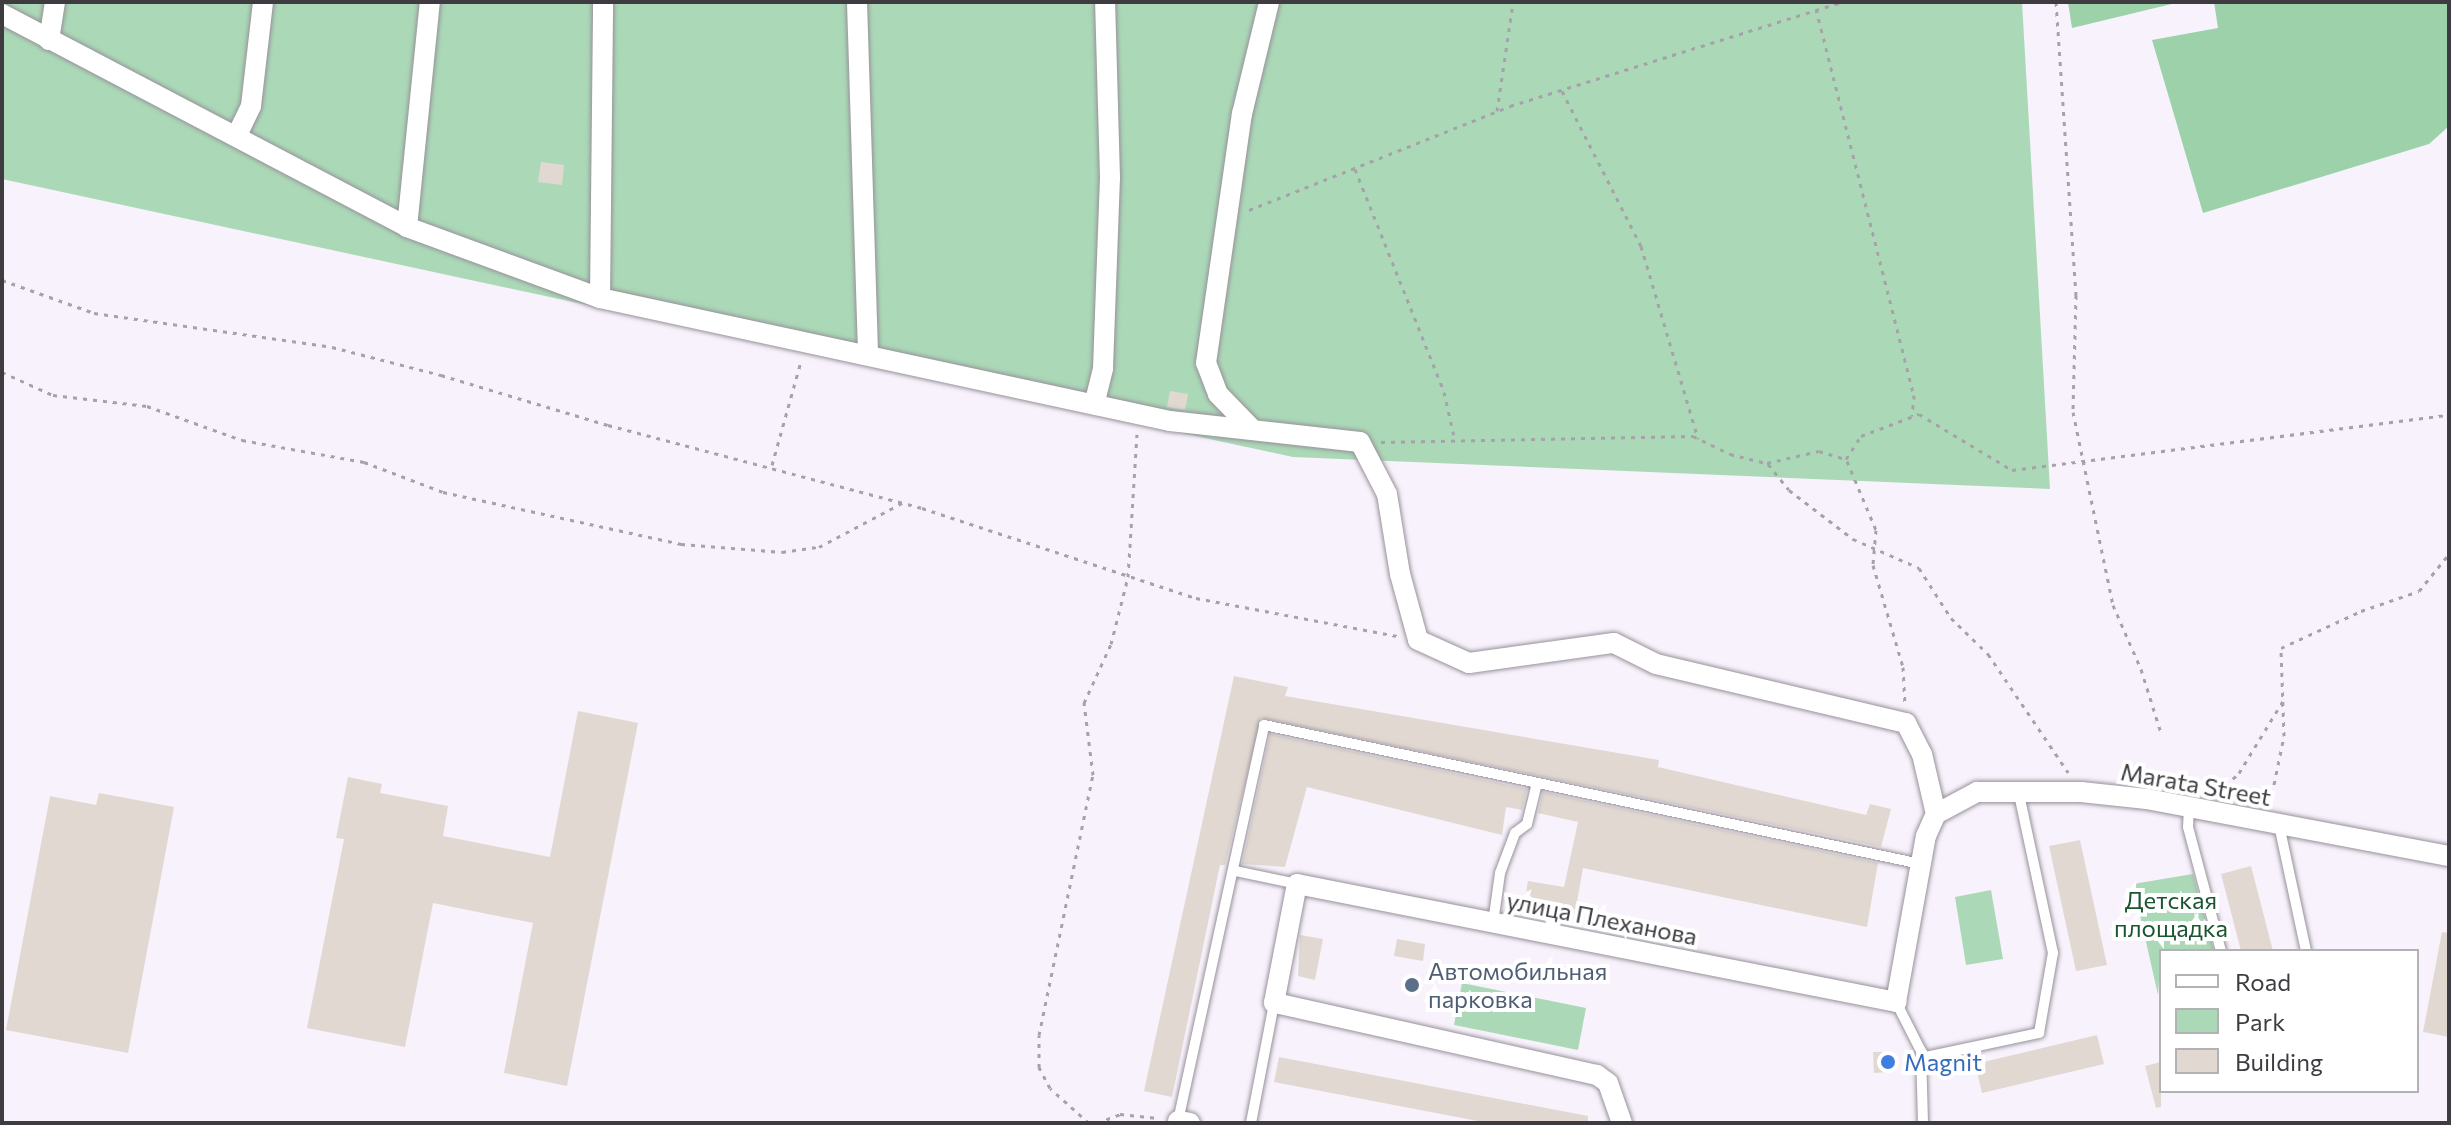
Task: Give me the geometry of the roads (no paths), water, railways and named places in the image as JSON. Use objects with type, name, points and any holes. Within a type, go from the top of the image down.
[{"type":"street","points":[[49,40],[55,2]]},
{"type":"street","points":[[237,135],[251,106],[263,2]]},
{"type":"street","points":[[407,227],[430,2]]},
{"type":"street","points":[[600,298],[603,2]]},
{"type":"street","points":[[857,2],[868,354]]},
{"type":"street","points":[[1095,401],[1103,368],[1108,253],[1105,2]]},
{"type":"street","points":[[1250,427],[1218,394],[1206,363],[1225,220],[1269,2]]},
{"type":"street","points":[[2,14],[407,227],[600,298],[1095,401],[1170,421],[1250,427],[1360,442],[1387,494],[1400,574],[1418,640],[1469,663],[1614,643],[1656,664],[1906,723],[1922,754],[1936,814],[1921,864],[1896,1002]]},
{"type":"street","name":"Marata Street","points":[[1936,814],[1977,792],[2081,792],[2193,809],[2449,856]]},
{"type":"street","points":[[1297,884],[1274,1003],[1597,1075],[1608,1083],[1622,1123]]},
{"type":"street","name":"улица Плеханова","points":[[1297,884],[1896,1002]]},
{"type":"lane","points":[[1184,1122],[1264,725],[1921,864]]},
{"type":"lane","points":[[1493,923],[1500,873],[1515,833],[1527,824],[1537,783]]},
{"type":"lane","points":[[1921,1058],[2039,1033],[2053,953],[2018,790]]},
{"type":"lane","points":[[2193,809],[2188,827],[2220,949]]},
{"type":"lane","points":[[2272,824],[2305,949]]},
{"type":"lane","points":[[1235,871],[1297,884]]},
{"type":"lane","points":[[1896,1002],[1921,1058],[1923,1123]]},
{"type":"lane","points":[[1251,1123],[1274,1003]]},
{"type":"place","name":"Автомобильная парковка","points":[[1412,985]]},
{"type":"place","name":"Magnit","points":[[1888,1062]]},
{"type":"park label","name":"Детская площадка","points":[[2171,914]]}]
